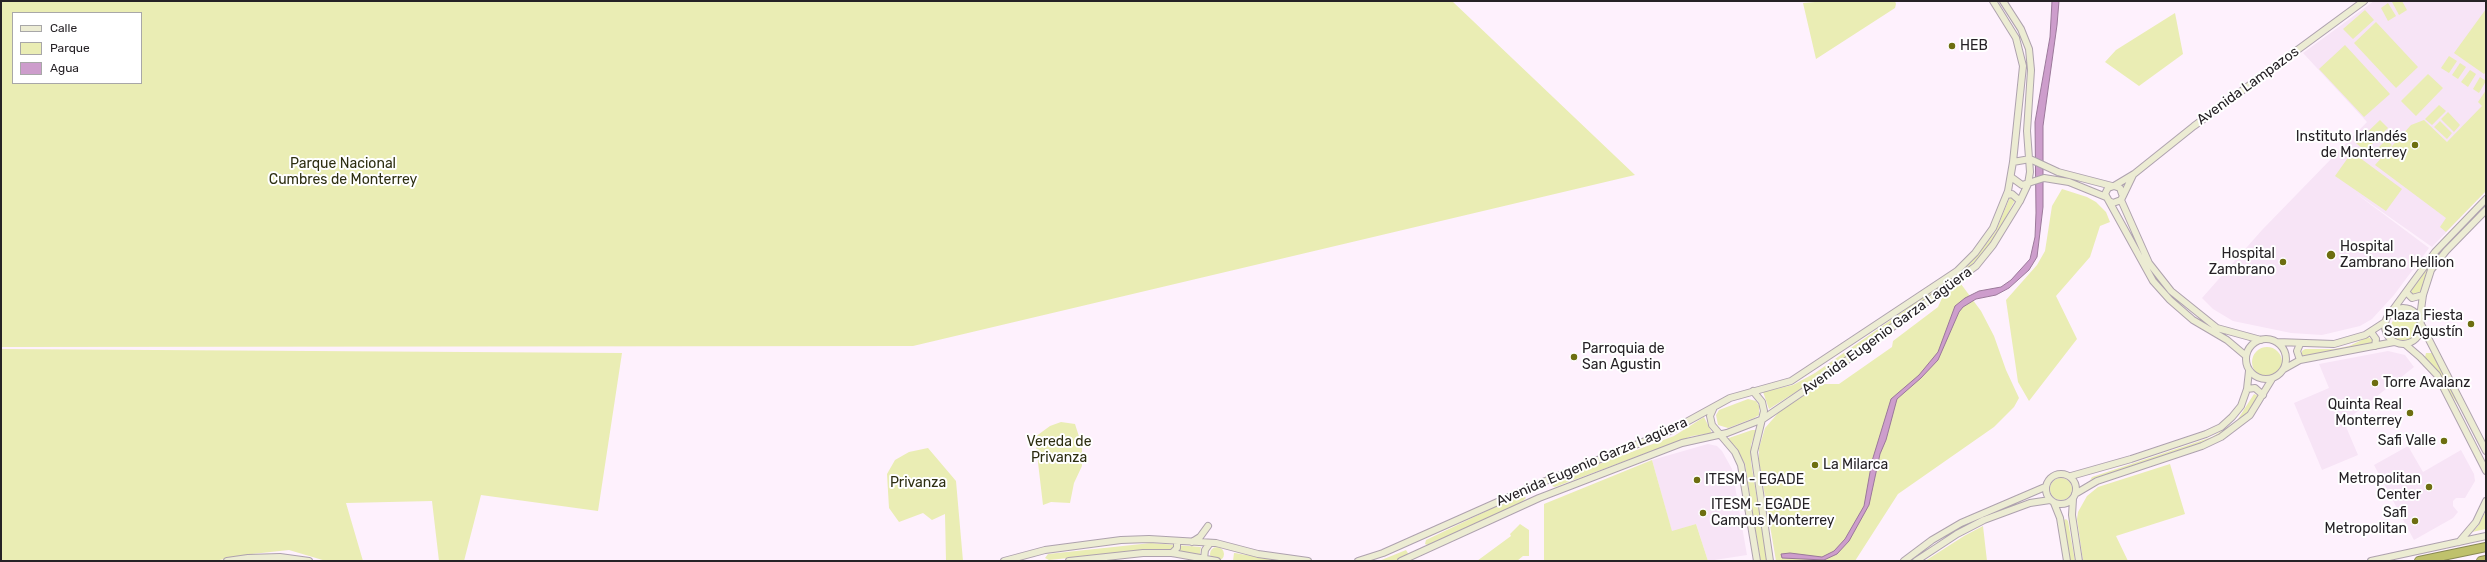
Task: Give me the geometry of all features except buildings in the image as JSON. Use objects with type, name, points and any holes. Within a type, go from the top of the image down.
[{"type":"highway","points":[[2419,561],[2486,547]]},
{"type":"highway","points":[[2482,561],[2486,560]]},
{"type":"street","name":"Avenida Eugenio Garza Lagüera","points":[[1358,561],[1383,553],[1538,484],[1670,431],[1730,398],[1780,384],[1798,377],[1957,271],[1988,237],[1998,220],[2007,195],[2013,162],[2023,66],[2016,38],[1993,1]]},
{"type":"street","name":"Avenida Eugenio Garza Lagüera","points":[[1401,561],[1539,498],[1682,443],[1719,435],[1763,419],[1820,380],[1966,274],[1993,245],[2028,184],[2030,159],[2027,144],[2027,120],[2031,70],[2029,50],[2021,29],[2003,1]]},
{"type":"street","name":"Avenida Lampazos","points":[[2113,186],[2134,174],[2194,126],[2364,1]]},
{"type":"street","points":[[2015,144],[2020,146],[2027,144]]},
{"type":"street","points":[[2013,162],[2030,159],[2058,172],[2121,189],[2121,197],[2142,250],[2164,283],[2210,324],[2240,335],[2261,340],[2300,344],[2334,344],[2353,340],[2371,332],[2385,322],[2435,252],[2486,199]]},
{"type":"street","name":"Avenida Lampazos","points":[[2121,197],[2134,174]]},
{"type":"street","points":[[2011,177],[2019,184],[2028,184],[2042,178],[2055,179],[2084,186],[2107,199],[2117,202],[2121,197]]},
{"type":"street","points":[[2071,476],[2086,474],[2216,429],[2237,412],[2248,389],[2249,371],[2246,356],[2234,345],[2198,324],[2162,291],[2145,269],[2107,199],[2106,191],[2113,186]]},
{"type":"street","points":[[2007,195],[2012,194],[2020,200]]},
{"type":"street","points":[[2486,210],[2437,262],[2427,279],[2420,318],[2422,326],[2486,451]]},
{"type":"street","points":[[2406,292],[2415,298],[2423,295]]},
{"type":"street","points":[[2392,311],[2406,308],[2411,309],[2420,318]]},
{"type":"street","points":[[2385,322],[2387,334],[2394,342]]},
{"type":"street","points":[[2406,345],[2416,339],[2422,326]]},
{"type":"street","points":[[2371,332],[2376,339],[2375,346]]},
{"type":"street","points":[[2234,345],[2240,335]]},
{"type":"street","points":[[2246,356],[2251,346],[2261,340]]},
{"type":"street","points":[[2277,342],[2284,353],[2284,369]]},
{"type":"street","points":[[1916,561],[1957,534],[1984,520],[2030,503],[2052,501],[2060,504],[2074,497],[2090,485],[2215,441],[2241,423],[2263,395],[2272,379],[2284,369],[2300,360],[2394,342],[2406,345],[2420,357],[2436,376],[2486,472]]},
{"type":"street","points":[[2300,344],[2297,351],[2300,360]]},
{"type":"street","points":[[2249,371],[2260,379],[2272,379]]},
{"type":"street","points":[[2248,389],[2255,388],[2263,395]]},
{"type":"street","points":[[1753,391],[1763,406],[1763,419],[1755,447],[1756,472],[1770,561]]},
{"type":"street","points":[[1714,407],[1710,420],[1719,435],[1738,456],[1743,474],[1757,561]]},
{"type":"street","points":[[1743,474],[1756,472]]},
{"type":"street","points":[[1904,561],[1932,540],[1961,523],[2046,487],[2052,476],[2065,473],[2071,476],[2075,482],[2072,515],[2079,561]]},
{"type":"street","points":[[2086,474],[2090,485]]},
{"type":"street","points":[[2046,487],[2060,518],[2067,561]]},
{"type":"street","points":[[2459,542],[2476,522],[2486,501]]},
{"type":"street","points":[[2060,518],[2072,515]]},
{"type":"street","points":[[1192,542],[1200,537],[1208,526]]},
{"type":"street","points":[[2371,561],[2486,536]]},
{"type":"street","points":[[1004,561],[1034,552],[1120,540],[1210,543],[1258,554],[1308,561]]},
{"type":"street","points":[[1172,553],[1177,548],[1177,541]]},
{"type":"street","points":[[1206,560],[1205,550],[1210,543]]},
{"type":"street","points":[[1069,561],[1137,554],[1172,553],[1217,561]]},
{"type":"street","points":[[227,561],[248,558],[280,557],[309,561]]},
{"type":"shaded area","points":[[2374,1],[2486,1],[2486,191],[2432,247],[2354,192],[2429,248],[2394,295],[2372,319],[2360,326],[2322,335],[2291,333],[2233,321],[2213,309],[2202,298],[2262,230],[2367,122],[2303,53]]},
{"type":"shaded area","points":[[2388,351],[2405,355],[2414,367],[2344,422],[2358,455],[2322,470],[2294,403],[2329,388],[2319,364]]},
{"type":"shaded area","name":"ITESM - EGADE Campus Monterrey","points":[[1708,444],[1717,446],[1722,451],[1732,469],[1747,555],[1708,561],[1696,524],[1672,532],[1652,460]]},
{"type":"shaded area","name":"Metropolitan Center","points":[[2408,446],[2423,472],[2461,450],[2474,474],[2475,481],[2465,498],[2456,498],[2453,501],[2453,506],[2458,512],[2453,518],[2414,540],[2374,465]]},
{"type":"green space","name":"Parque Nacional Cumbres de Monterrey","points":[[1,1],[1452,1],[1635,175],[913,346],[1,347]]},
{"type":"green space","points":[[1827,1],[1895,1],[1896,4],[1895,8],[1816,59],[1803,3]]},
{"type":"green space","points":[[2402,1],[2407,10],[2399,15],[2392,2]]},
{"type":"green space","points":[[2388,3],[2396,16],[2388,21],[2381,8]]},
{"type":"green space","points":[[2486,9],[2486,72],[2484,74],[2454,53]]},
{"type":"green space","points":[[2365,10],[2374,20],[2353,39],[2343,29]]},
{"type":"green space","points":[[2175,13],[2183,54],[2139,86],[2105,62],[2116,50]]},
{"type":"green space","points":[[2376,22],[2418,67],[2396,88],[2354,43]]},
{"type":"green space","points":[[2345,45],[2390,94],[2364,117],[2319,69]]},
{"type":"green space","points":[[2449,56],[2457,61],[2449,73],[2441,68]]},
{"type":"green space","points":[[2460,63],[2466,67],[2458,79],[2452,75]]},
{"type":"green space","points":[[2470,70],[2476,74],[2468,87],[2461,82]]},
{"type":"green space","points":[[2428,74],[2443,88],[2416,116],[2401,101]]},
{"type":"green space","points":[[2480,77],[2486,81],[2479,93],[2473,89]]},
{"type":"green space","points":[[2486,90],[2486,191],[2446,232],[2440,227],[2446,218],[2375,165],[2411,125],[2424,120],[2447,142],[2482,106],[2478,102]]},
{"type":"green space","points":[[2439,105],[2446,111],[2432,125],[2425,119]]},
{"type":"green space","points":[[2448,112],[2460,125],[2454,132],[2441,119]]},
{"type":"green space","points":[[2380,120],[2388,128],[2365,151],[2356,143]]},
{"type":"green space","points":[[2440,121],[2452,133],[2447,139],[2434,127]]},
{"type":"green space","points":[[2386,140],[2392,145],[2380,156],[2375,151]]},
{"type":"green space","points":[[2352,152],[2402,189],[2386,211],[2335,176]]},
{"type":"green space","points":[[2062,189],[2087,197],[2096,202],[2106,212],[2110,222],[2100,226],[2090,257],[2056,296],[2077,339],[2029,401],[2018,382],[2006,300],[2037,265],[2045,251],[2052,206]]},
{"type":"green space","points":[[2010,197],[2015,199],[2014,202],[1993,241],[1967,270],[1818,378],[1769,409],[1763,392],[1793,385],[1815,373],[1965,268],[1977,256],[1996,231]]},
{"type":"green space","points":[[2428,268],[2420,292],[2412,295],[2411,291]]},
{"type":"green space","points":[[1961,284],[1981,311],[1994,336],[2006,370],[2019,398],[2014,407],[1994,427],[1898,494],[1855,561],[1776,561],[1759,461],[1759,448],[1765,428],[1779,412],[1821,384],[1839,384],[1892,347],[1893,341],[1938,307],[1943,296]]},
{"type":"green space","points":[[2405,314],[2415,318],[2419,328],[2415,338],[2405,342],[2395,338],[2391,328],[2395,318]]},
{"type":"green space","points":[[2368,337],[2373,340],[2371,345],[2304,359],[2302,355],[2302,351],[2305,349],[2334,349],[2349,346]]},
{"type":"green space","points":[[2267,347],[2278,351],[2282,362],[2278,373],[2267,377],[2256,373],[2252,362],[2256,351]]},
{"type":"green space","points":[[1,349],[622,353],[598,511],[481,495],[464,561],[439,561],[432,501],[346,503],[363,561],[326,561],[289,550],[252,554],[214,561],[1,561]]},
{"type":"green space","points":[[2426,353],[2432,353],[2463,412],[2425,357]]},
{"type":"green space","points":[[2254,394],[2259,396],[2253,409],[2218,437],[2090,480],[2092,477],[2212,437],[2236,422]]},
{"type":"green space","points":[[1748,399],[1756,401],[1759,406],[1759,415],[1728,428],[1718,425],[1716,415],[1719,410]]},
{"type":"green space","points":[[1704,417],[1712,433],[1692,436],[1555,487],[1552,486],[1554,481],[1674,436]]},
{"type":"green space","name":"Vereda de Privanza","points":[[1061,422],[1075,424],[1082,446],[1082,466],[1074,483],[1070,503],[1051,502],[1043,505],[1035,437],[1050,426]]},
{"type":"green space","points":[[1756,430],[1751,445],[1751,462],[1767,561],[1761,561],[1760,558],[1745,464],[1736,447],[1726,439]]},
{"type":"green space","name":"Privanza","points":[[928,448],[956,481],[963,561],[946,561],[945,514],[932,520],[923,513],[899,522],[889,508],[887,474],[895,460],[909,452]]},
{"type":"green space","points":[[1652,460],[1672,531],[1696,524],[1708,561],[1544,561],[1544,504]]},
{"type":"green space","points":[[2170,464],[2185,514],[2116,536],[2128,561],[2083,561],[2077,519],[2078,512],[2087,496],[2098,487]]},
{"type":"green space","points":[[2061,478],[2069,481],[2072,489],[2069,497],[2061,500],[2053,497],[2050,489],[2053,481]]},
{"type":"green space","points":[[1522,494],[1526,498],[1522,502],[1429,546],[1425,544],[1426,540]]},
{"type":"green space","points":[[2486,511],[2486,529],[2472,532],[2478,526]]},
{"type":"green space","points":[[2066,519],[2068,521],[2075,561],[2070,561],[2064,520]]},
{"type":"green space","points":[[1520,524],[1529,530],[1529,556],[1523,556],[1517,561],[1477,561],[1511,536],[1510,534]]},
{"type":"green space","points":[[1983,526],[1987,561],[1925,561],[1964,536]]},
{"type":"green space","points":[[1151,543],[1201,547],[1200,554],[1146,550],[1049,560],[1045,558],[1048,554]]},
{"type":"green space","points":[[1217,547],[1222,549],[1224,554],[1222,559],[1217,561],[1212,559],[1210,554],[1212,549]]},
{"type":"green space","points":[[1406,550],[1409,555],[1396,561],[1379,561]]},
{"type":"green space","points":[[1235,553],[1281,561],[1233,561]]},
{"type":"water","points":[[2052,1],[2059,1],[2043,126],[2043,207],[2037,257],[2029,270],[2009,288],[1996,295],[1976,299],[1963,307],[1959,312],[1938,360],[1921,378],[1897,399],[1886,440],[1880,454],[1869,505],[1849,541],[1837,554],[1824,560],[1782,558],[1781,554],[1790,553],[1822,557],[1834,551],[1845,539],[1864,506],[1872,461],[1891,399],[1919,375],[1938,352],[1955,306],[1965,298],[1979,291],[2001,287],[2011,280],[2030,259],[2035,237],[2036,213],[2035,122],[2050,37]]},
{"type":"place","name":"HEB","points":[[1952,46]]},
{"type":"place","name":"Instituto Irlandés de Monterrey","points":[[2415,145]]},
{"type":"place","name":"Hospital Zambrano Hellion","points":[[2331,255]]},
{"type":"place","name":"Hospital Zambrano","points":[[2283,262]]},
{"type":"place","name":"Plaza Fiesta San Agustín","points":[[2471,324]]},
{"type":"place","name":"Parroquia de San Agustin","points":[[1574,357]]},
{"type":"place","name":"Torre Avalanz","points":[[2375,383]]},
{"type":"place","name":"Quinta Real Monterrey","points":[[2410,413]]},
{"type":"place","name":"Safi Valle","points":[[2444,441]]},
{"type":"place","name":"La Milarca","points":[[1815,465]]},
{"type":"place","name":"ITESM - EGADE","points":[[1697,480]]},
{"type":"place","name":"Metropolitan Center","points":[[2429,487]]},
{"type":"place","name":"ITESM - EGADE Campus Monterrey","points":[[1703,513]]},
{"type":"place","name":"Safi Metropolitan","points":[[2415,521]]}]
